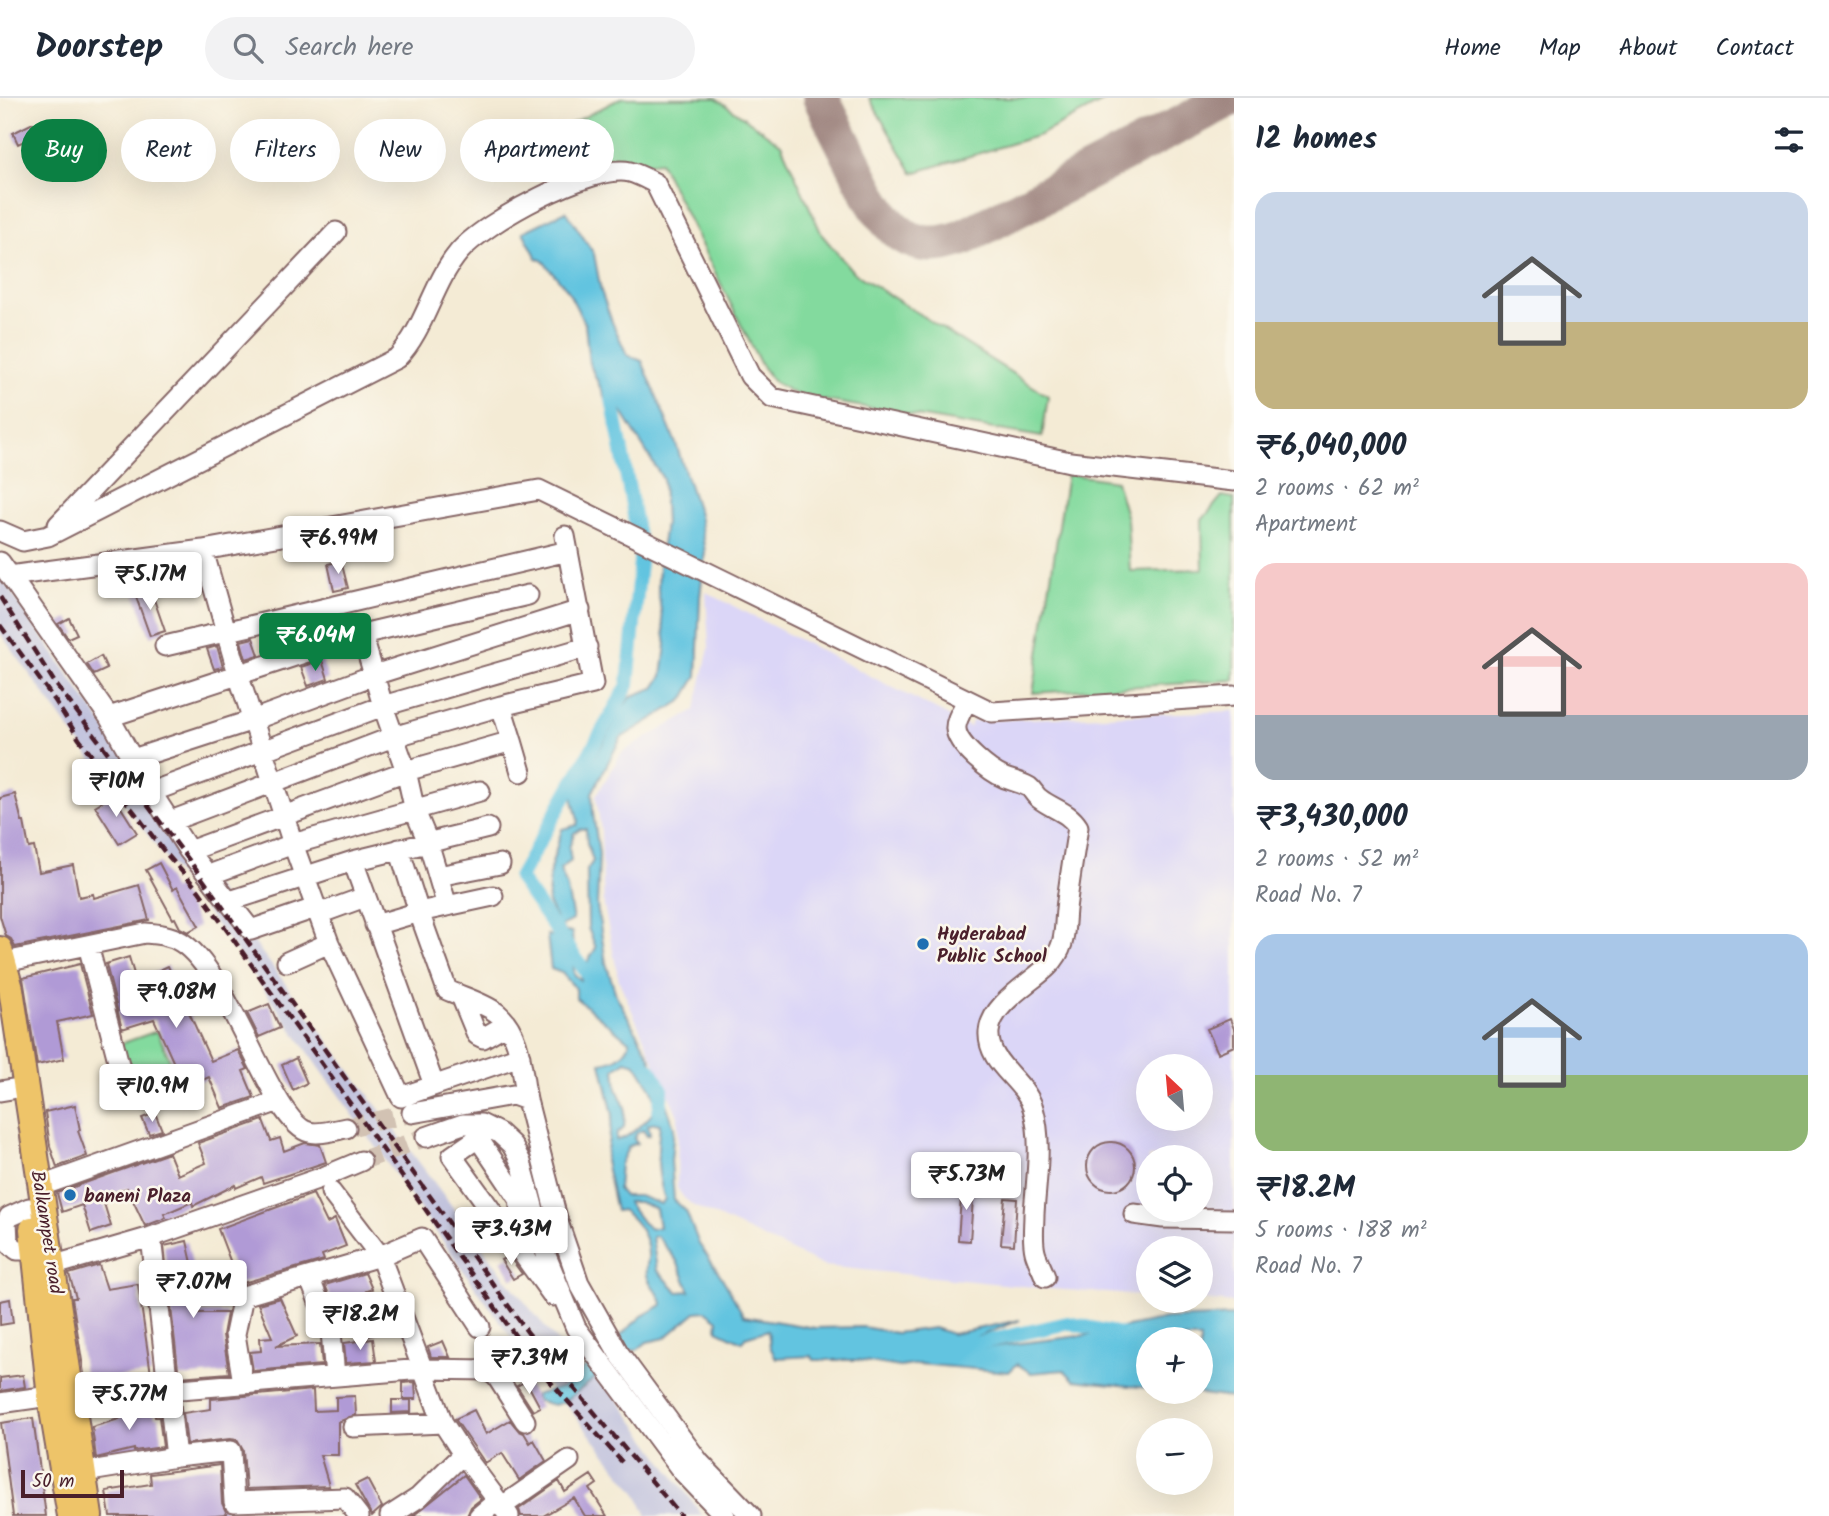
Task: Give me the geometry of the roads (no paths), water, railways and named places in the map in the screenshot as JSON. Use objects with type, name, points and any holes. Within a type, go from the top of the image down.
[{"type":"main road","name":"Balkampet road","points":[[2,958],[11,989],[41,1186],[42,1262]]},
{"type":"main road","name":"Balkampet road","points":[[0,1006],[6,1090],[42,1262],[61,1395],[71,1516]]},
{"type":"main road","name":"Balkampet road","points":[[61,1395],[84,1472],[90,1516]]},
{"type":"street","points":[[317,907],[251,930],[190,850],[151,792],[109,717],[11,570],[7,534],[23,541],[48,536],[397,358],[410,345],[439,283],[459,252],[487,226],[575,181],[600,174],[629,171],[655,183],[750,376],[772,398],[1070,462],[1234,481]]},
{"type":"street","points":[[48,536],[336,232]]},
{"type":"street","points":[[11,570],[203,550],[540,489],[992,712],[1234,696]]},
{"type":"street","points":[[166,646],[566,543],[593,684],[504,705],[393,737],[171,821]]},
{"type":"street","points":[[203,550],[238,674],[293,845],[329,943],[401,1097],[520,1056]]},
{"type":"street","points":[[109,717],[362,634],[528,595]]},
{"type":"street","points":[[133,759],[253,720],[374,675],[580,610]]},
{"type":"street","points":[[362,634],[406,771],[415,811],[428,842],[447,906]]},
{"type":"street","points":[[151,792],[383,706],[587,647]]},
{"type":"street","points":[[497,673],[521,772]]},
{"type":"street","points":[[967,700],[956,726],[958,737],[966,747],[984,765],[1031,788],[1038,798],[1073,818],[1078,827],[1066,907],[1067,926],[1060,950],[1048,966],[1021,987],[998,1012],[989,1030],[991,1051],[1012,1079],[1026,1090],[1033,1110],[1039,1167],[1033,1237],[1035,1252],[1045,1276]]},
{"type":"street","points":[[190,850],[406,771],[512,741]]},
{"type":"street","points":[[209,875],[293,845],[480,791]]},
{"type":"street","points":[[230,901],[355,860],[488,828]]},
{"type":"street","points":[[348,829],[365,897],[434,1085]]},
{"type":"street","points":[[399,849],[447,990],[496,1012],[512,1030],[558,1222],[579,1283],[618,1352],[699,1462],[723,1505]]},
{"type":"street","points":[[438,876],[500,864]]},
{"type":"street","points":[[375,925],[493,895]]},
{"type":"street","points":[[317,907],[321,913],[365,897]]},
{"type":"street","points":[[2,958],[145,933],[165,935],[182,942],[199,957],[224,994],[279,1101],[300,1128],[310,1133],[346,1128]]},
{"type":"street","points":[[287,962],[329,943]]},
{"type":"street","points":[[88,944],[121,1072]]},
{"type":"street","points":[[461,996],[477,1035],[483,1038],[507,1024]]},
{"type":"street","points":[[412,1113],[513,1095],[527,1100]]},
{"type":"street","points":[[41,1186],[279,1101]]},
{"type":"street","points":[[426,1137],[463,1124],[481,1124],[499,1133],[512,1145],[521,1162],[547,1258],[578,1332]]},
{"type":"street","points":[[526,1256],[519,1199],[478,1138],[452,1156],[600,1363],[682,1471],[723,1505],[751,1516]]},
{"type":"street","points":[[42,1262],[151,1237],[323,1177],[361,1161]]},
{"type":"street","points":[[474,1188],[500,1172]]},
{"type":"street","points":[[331,1192],[380,1256],[443,1423],[502,1508]]},
{"type":"street","points":[[1134,1214],[1163,1218],[1234,1219]]},
{"type":"street","points":[[151,1237],[177,1457]]},
{"type":"street","points":[[243,1383],[234,1334],[243,1296],[380,1256],[422,1238],[480,1327]]},
{"type":"street","points":[[309,1277],[331,1332],[335,1376]]},
{"type":"street","points":[[0,1403],[61,1395],[168,1390],[423,1369],[488,1370],[493,1373],[525,1421]]},
{"type":"street","points":[[353,1427],[443,1423]]},
{"type":"street","points":[[84,1472],[231,1451],[234,1502],[345,1497],[359,1516]]},
{"type":"street","points":[[390,1516],[418,1498],[463,1454]]},
{"type":"street","points":[[479,1516],[502,1508],[569,1460]]},
{"type":"water","points":[[566,211],[594,254],[601,291],[627,355],[642,361],[675,441],[699,515],[705,552],[697,676],[683,700],[621,738],[592,793],[599,854],[597,906],[606,963],[616,995],[650,1057],[674,1127],[671,1161],[674,1200],[686,1211],[699,1244],[744,1316],[815,1328],[863,1327],[896,1333],[934,1328],[952,1334],[1020,1320],[975,1338],[981,1348],[1088,1335],[1166,1319],[1234,1316],[1234,1398],[1213,1395],[1213,1327],[1136,1327],[1136,1387],[1074,1380],[1064,1370],[1031,1373],[1017,1364],[1009,1372],[919,1364],[900,1367],[858,1360],[814,1360],[812,1356],[776,1358],[770,1347],[768,1330],[745,1337],[742,1342],[717,1330],[718,1320],[706,1311],[696,1312],[665,1338],[647,1342],[637,1350],[630,1351],[564,1402],[554,1405],[538,1401],[535,1395],[563,1387],[642,1316],[662,1305],[647,1275],[648,1251],[644,1237],[628,1214],[622,1210],[616,1211],[605,1161],[613,1115],[601,1063],[619,1057],[630,1042],[576,998],[576,989],[562,973],[551,969],[547,935],[553,936],[555,930],[549,924],[556,919],[548,903],[550,870],[562,829],[577,825],[578,820],[571,793],[603,743],[621,708],[632,696],[654,688],[662,676],[666,645],[658,590],[665,524],[663,479],[617,404],[606,400],[589,363],[585,324],[567,289],[543,261],[537,258],[523,232]],"holes":[[[586,829],[593,861],[587,870],[588,928],[596,948],[582,970],[581,980],[574,974],[572,932],[565,932],[561,926],[573,920],[560,869],[571,861],[569,848],[574,833]],[[626,1061],[636,1064],[658,1101],[653,1112],[641,1125],[627,1136],[616,1140],[617,1133],[624,1128],[625,1107],[617,1089],[615,1069]],[[660,1124],[658,1162],[665,1199],[661,1204],[639,1196],[624,1196],[618,1189],[620,1164],[629,1146],[637,1143],[634,1139],[637,1133],[643,1130],[647,1136],[650,1135],[648,1125]],[[627,1202],[639,1202],[656,1209],[659,1227],[651,1229]],[[657,1236],[677,1261],[690,1291],[678,1292],[657,1270],[652,1237]]]},
{"type":"waterway","points":[[593,982],[519,878],[628,685],[641,552],[609,383]]},
{"type":"waterway","points":[[650,1069],[662,1090],[659,1112]]},
{"type":"waterway","points":[[961,1347],[1068,1323],[1136,1337]]},
{"type":"tunnel","points":[[346,1128],[412,1113]]},
{"type":"tunnel","points":[[361,1161],[426,1137]]},
{"type":"railway","points":[[0,597],[55,683],[189,860],[528,1333],[681,1516]]},
{"type":"railway","points":[[0,625],[56,702],[79,739],[163,850],[199,891],[519,1341],[547,1378],[622,1462]]},
{"type":"place","name":"Hyderabad Public School","points":[[923,944]]},
{"type":"place","name":"baneni Plaza","points":[[70,1195]]}]
